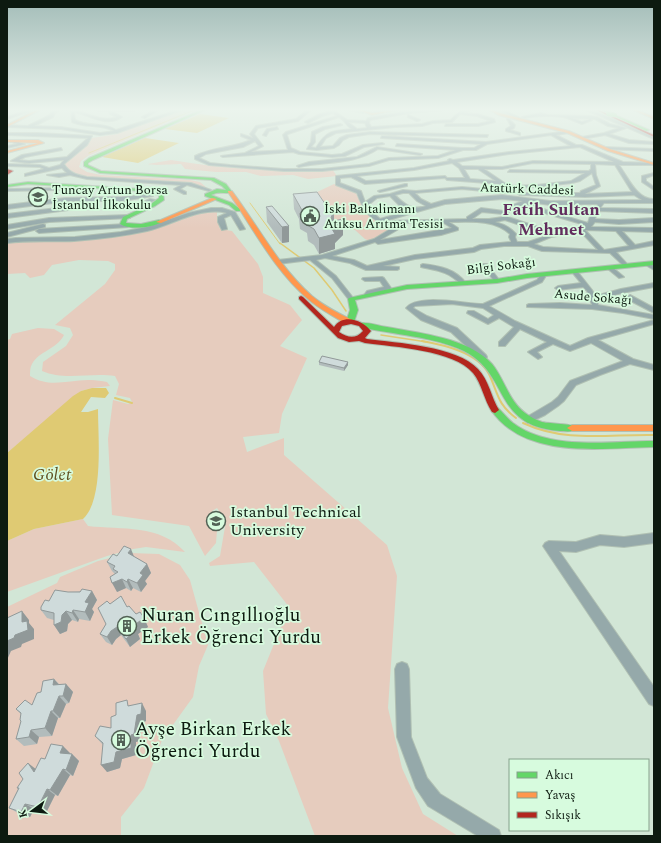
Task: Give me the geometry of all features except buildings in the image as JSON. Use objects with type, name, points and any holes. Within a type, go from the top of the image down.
[{"type":"main road","points":[[106,149],[88,157],[82,162],[81,166],[88,172],[97,174],[197,180],[207,185],[212,195],[233,204],[276,270],[317,316],[343,338],[359,338],[365,341],[439,353],[458,359],[473,368],[481,380],[493,408],[508,423],[542,440],[570,445],[654,444]]},
{"type":"main road","points":[[111,149],[91,158],[86,163],[86,166],[100,172],[206,178],[223,184],[278,262],[310,298],[350,322],[448,343],[469,351],[487,363],[506,398],[518,412],[528,420],[542,425],[562,428],[654,428]]},
{"type":"main road","points":[[609,149],[628,157],[654,164]]},
{"type":"main road","points":[[7,170],[11,171],[7,174]]},
{"type":"main road","points":[[8,190],[28,183],[64,187],[140,190],[155,192],[163,197],[126,222]]},
{"type":"main road","points":[[126,222],[151,224],[196,204],[212,195],[228,197],[230,192]]},
{"type":"main road","name":"Bilgi Sokağı","points":[[351,299],[407,287],[497,281],[509,278],[650,263]]},
{"type":"main road","points":[[351,299],[354,310],[362,320],[366,329],[366,333],[359,338]]},
{"type":"main road","points":[[350,322],[354,310]]},
{"type":"main road","points":[[335,332],[337,326],[350,322]]},
{"type":"street","points":[[11,149],[13,153],[40,149]]},
{"type":"street","points":[[48,149],[24,156],[13,161],[31,162],[68,158]]},
{"type":"street","points":[[63,166],[62,164],[80,149]]},
{"type":"street","points":[[202,149],[197,151],[191,156],[197,157],[205,153],[224,149]]},
{"type":"street","points":[[246,154],[255,149]]},
{"type":"street","points":[[298,153],[321,152],[328,149]]},
{"type":"street","points":[[222,156],[292,151],[298,153],[337,156],[353,149]]},
{"type":"street","points":[[293,170],[300,166],[312,163],[346,162],[375,149]]},
{"type":"street","points":[[388,149],[453,161],[461,167],[468,180]]},
{"type":"street","points":[[197,157],[197,159],[201,162],[209,164],[293,170],[322,170],[370,165],[389,160],[436,157],[462,149]]},
{"type":"street","points":[[513,244],[513,234],[511,231],[502,225],[489,221],[379,221],[364,205],[359,192],[340,186],[338,184],[338,177],[398,171],[453,161],[538,149]]},
{"type":"street","points":[[540,149],[550,162],[562,171],[572,182]]},
{"type":"street","points":[[591,149],[595,153],[619,163],[635,193],[645,201]]},
{"type":"street","points":[[639,149],[654,150]]},
{"type":"street","points":[[491,150],[504,154]]},
{"type":"street","points":[[645,150],[654,155]]},
{"type":"street","points":[[500,168],[504,154]]},
{"type":"street","points":[[522,158],[522,164]]},
{"type":"street","points":[[25,165],[31,162]]},
{"type":"street","points":[[377,162],[392,166],[398,171]]},
{"type":"street","points":[[461,167],[500,168],[522,164],[550,162],[654,164]]},
{"type":"street","points":[[582,195],[583,192],[598,186],[592,170],[593,163]]},
{"type":"street","points":[[441,164],[440,169],[452,189]]},
{"type":"street","points":[[634,164],[654,174]]},
{"type":"street","points":[[7,165],[40,166],[49,169]]},
{"type":"street","points":[[63,166],[71,173],[87,178],[187,183],[212,195]]},
{"type":"street","points":[[27,175],[63,166]]},
{"type":"street","points":[[479,168],[508,187],[572,182],[578,180],[592,170]]},
{"type":"street","points":[[500,168],[505,170],[520,171],[592,170]]},
{"type":"street","points":[[520,171],[526,176]]},
{"type":"street","points":[[49,175],[59,176],[71,173]]},
{"type":"street","points":[[420,173],[430,177]]},
{"type":"street","points":[[654,174],[644,176],[644,182],[654,189]]},
{"type":"street","points":[[353,176],[365,184],[430,177],[501,183]]},
{"type":"street","points":[[410,179],[434,191]]},
{"type":"street","points":[[386,181],[431,206]]},
{"type":"street","points":[[380,191],[416,182]]},
{"type":"street","points":[[184,193],[176,189],[187,183]]},
{"type":"street","points":[[8,190],[16,193],[60,192],[38,187],[41,185]]},
{"type":"street","points":[[8,190],[50,189],[64,187]]},
{"type":"street","points":[[364,205],[376,197],[408,192],[452,189],[472,189],[541,195],[635,193]]},
{"type":"street","points":[[135,207],[154,198],[140,190]]},
{"type":"street","points":[[393,194],[393,197],[402,204],[417,210]]},
{"type":"street","points":[[7,207],[65,200],[122,199],[150,196]]},
{"type":"street","name":"Atatürk Caddesi","points":[[379,221],[457,200],[502,197],[527,201],[558,203],[654,200]]},
{"type":"street","points":[[59,210],[65,200]]},
{"type":"street","points":[[506,215],[507,209],[527,201],[546,212],[587,226],[654,230]]},
{"type":"street","points":[[587,226],[595,209],[604,201]]},
{"type":"street","points":[[546,212],[558,203]]},
{"type":"street","points":[[7,216],[74,208]]},
{"type":"street","points":[[7,241],[24,239],[74,239],[147,229],[167,224],[209,208],[233,213],[242,229]]},
{"type":"street","points":[[595,209],[603,211],[654,211]]},
{"type":"street","points":[[470,220],[469,218],[480,210],[506,215],[526,227],[555,235]]},
{"type":"street","points":[[224,228],[221,222],[221,217],[233,213]]},
{"type":"street","points":[[489,221],[506,215]]},
{"type":"street","points":[[524,217],[567,233]]},
{"type":"street","points":[[7,227],[49,220],[126,222]]},
{"type":"street","points":[[278,262],[323,257],[386,240],[409,239],[441,233],[456,228],[443,220]]},
{"type":"street","points":[[366,268],[415,257],[474,250],[480,247],[529,244],[587,226],[637,220],[654,220]]},
{"type":"street","points":[[7,235],[54,225],[95,222],[126,222]]},
{"type":"street","points":[[39,232],[126,222]]},
{"type":"street","points":[[362,246],[395,229],[392,224],[386,222]]},
{"type":"street","points":[[587,226],[603,252]]},
{"type":"street","points":[[618,229],[627,241],[634,247]]},
{"type":"street","points":[[529,244],[542,249],[603,252],[654,243]]},
{"type":"street","points":[[611,251],[625,265]]},
{"type":"street","points":[[323,257],[352,261],[366,268],[397,268]]},
{"type":"street","points":[[312,259],[334,277],[351,299]]},
{"type":"street","points":[[650,263],[654,268]]},
{"type":"street","points":[[485,265],[497,281]]},
{"type":"street","points":[[423,266],[442,268],[455,275],[463,284]]},
{"type":"street","points":[[610,268],[621,277]]},
{"type":"street","points":[[575,272],[590,291],[596,307]]},
{"type":"street","points":[[487,363],[486,359],[454,330],[424,318],[409,308],[413,304],[444,302],[484,306],[540,281],[544,274]]},
{"type":"street","points":[[365,279],[382,279],[388,288],[369,292],[367,295]]},
{"type":"street","points":[[558,288],[584,285]]},
{"type":"street","points":[[593,299],[622,291],[654,285]]},
{"type":"street","points":[[630,297],[629,298],[654,311]]},
{"type":"street","name":"Asude Sokağı","points":[[530,306],[575,305],[654,317]]},
{"type":"street","points":[[484,306],[519,326],[570,349],[591,340],[654,322]]},
{"type":"street","points":[[471,313],[488,322],[498,315]]},
{"type":"street","points":[[502,344],[519,326]]},
{"type":"street","points":[[591,340],[630,361],[652,365]]},
{"type":"street","points":[[538,357],[532,352],[554,341]]},
{"type":"street","points":[[528,420],[555,404],[574,383],[630,361]]},
{"type":"street","points":[[654,538],[624,542],[600,540],[576,547],[549,546],[654,699]]},
{"type":"street","points":[[402,669],[404,737],[421,783],[434,800],[493,836]]},
{"type":"shaded area","points":[[104,149],[88,156],[81,161],[79,167],[87,172],[101,175],[190,180],[200,182],[207,188],[190,183],[88,177],[70,172],[63,164],[78,150]]},
{"type":"shaded area","points":[[171,160],[211,166],[251,169],[332,169],[337,176],[308,179],[293,175],[261,176],[246,172],[216,172],[185,169],[181,164],[148,164]]},
{"type":"shaded area","points":[[334,184],[355,191],[363,208],[376,222],[392,228],[370,241],[365,239],[355,230],[337,223],[315,193]]},
{"type":"shaded area","points":[[217,212],[217,219],[220,229],[232,231],[258,264],[263,277],[263,293],[290,305],[302,320],[280,346],[307,358],[282,414],[279,433],[243,437],[247,452],[284,438],[284,455],[387,545],[397,576],[388,708],[402,768],[423,814],[458,836],[315,836],[279,741],[266,714],[263,671],[289,607],[254,562],[210,566],[209,563],[220,556],[226,521],[217,508],[212,511],[218,518],[216,543],[205,556],[189,526],[112,515],[108,439],[113,400],[128,404],[132,402],[130,398],[116,395],[119,384],[115,376],[69,376],[51,374],[42,371],[43,362],[66,346],[73,335],[70,328],[55,325],[105,284],[115,270],[115,264],[108,261],[79,260],[52,265],[44,275],[30,278],[25,273],[7,274],[7,243],[74,240],[146,231],[188,217]]},
{"type":"shaded area","points":[[38,328],[54,329],[64,335],[57,344],[35,360],[31,367],[30,376],[38,380],[53,383],[93,380],[107,382],[110,386],[81,391],[7,453],[7,340],[10,339],[12,334]]},
{"type":"shaded area","points":[[83,519],[88,526],[140,530],[152,533],[175,543],[185,552],[146,547],[133,549],[107,556],[7,592],[7,541],[34,529]]},
{"type":"shaded area","points":[[130,553],[159,554],[180,565],[190,580],[208,645],[199,666],[193,697],[162,740],[144,788],[121,817],[121,836],[7,836],[7,607],[57,583],[60,577],[98,561]]},
{"type":"water","points":[[119,149],[166,149],[138,163],[102,157]]},
{"type":"water","name":"Gölet","points":[[92,388],[106,388],[109,393],[105,398],[91,397],[81,412],[88,412],[98,409],[99,451],[97,483],[90,510],[83,519],[34,529],[7,541],[7,453],[73,396],[81,391]]},
{"type":"waterway","points":[[89,153],[98,149]]},
{"type":"waterway","points":[[250,203],[280,244]]},
{"type":"waterway","points":[[280,243],[314,268],[332,290],[346,311]]},
{"type":"waterway","points":[[381,335],[425,342]]},
{"type":"waterway","points":[[425,342],[450,347],[477,360],[484,366],[489,374],[501,403],[516,418]]},
{"type":"waterway","points":[[115,398],[132,403]]},
{"type":"waterway","points":[[523,423],[539,429],[571,435],[654,435]]},
{"type":"traffic: fast","points":[[113,149],[91,159],[86,163],[86,166],[100,172],[212,179],[224,185],[230,192]]},
{"type":"traffic: fast","points":[[7,186],[28,183],[141,190],[161,194],[162,199],[153,205],[125,218],[123,224],[141,226],[159,222]]},
{"type":"traffic: fast","points":[[229,192],[217,190],[207,195],[227,202],[238,210]]},
{"type":"traffic: fast","points":[[350,322],[354,310],[351,299],[407,287],[497,281],[527,276],[654,263]]},
{"type":"traffic: fast","points":[[363,325],[438,340],[453,344],[466,350],[478,356],[490,367],[496,375],[509,401],[523,416],[531,421],[549,427],[572,428]]},
{"type":"traffic: fast","points":[[495,410],[511,425],[528,436],[548,442],[590,446],[654,444]]},
{"type":"traffic: slow","points":[[7,152],[17,149]]},
{"type":"traffic: slow","points":[[607,149],[654,164]]},
{"type":"traffic: slow","points":[[230,192],[287,274],[310,298],[349,322]]},
{"type":"traffic: slow","points":[[159,222],[214,199]]},
{"type":"traffic: slow","points":[[572,428],[654,428]]},
{"type":"traffic: jam","points":[[7,170],[11,171],[7,174]]},
{"type":"traffic: jam","points":[[301,298],[337,334],[341,337],[353,340],[361,337],[367,331],[358,323],[347,322],[339,325],[335,332]]},
{"type":"traffic: jam","points":[[359,338],[365,341],[408,346],[441,353],[467,364],[476,371],[482,380],[495,410]]},
{"type":"place","name":"Tuncay Artun Borsa İstanbul İlkokulu","points":[[38,197]]},
{"type":"place","name":"İski Baltalimanı Atıksu Arıtma Tesisi","points":[[310,216]]},
{"type":"place","name":"Istanbul Technical University","points":[[216,521]]},
{"type":"place","name":"Nuran Cıngıllıoğlu Erkek Öğrenci Yurdu","points":[[127,626]]},
{"type":"place","name":"Ayşe Birkan Erkek Öğrenci Yurdu","points":[[121,740]]},
{"type":"district","name":"Fatih Sultan Mehmet","points":[[551,220]]}]
